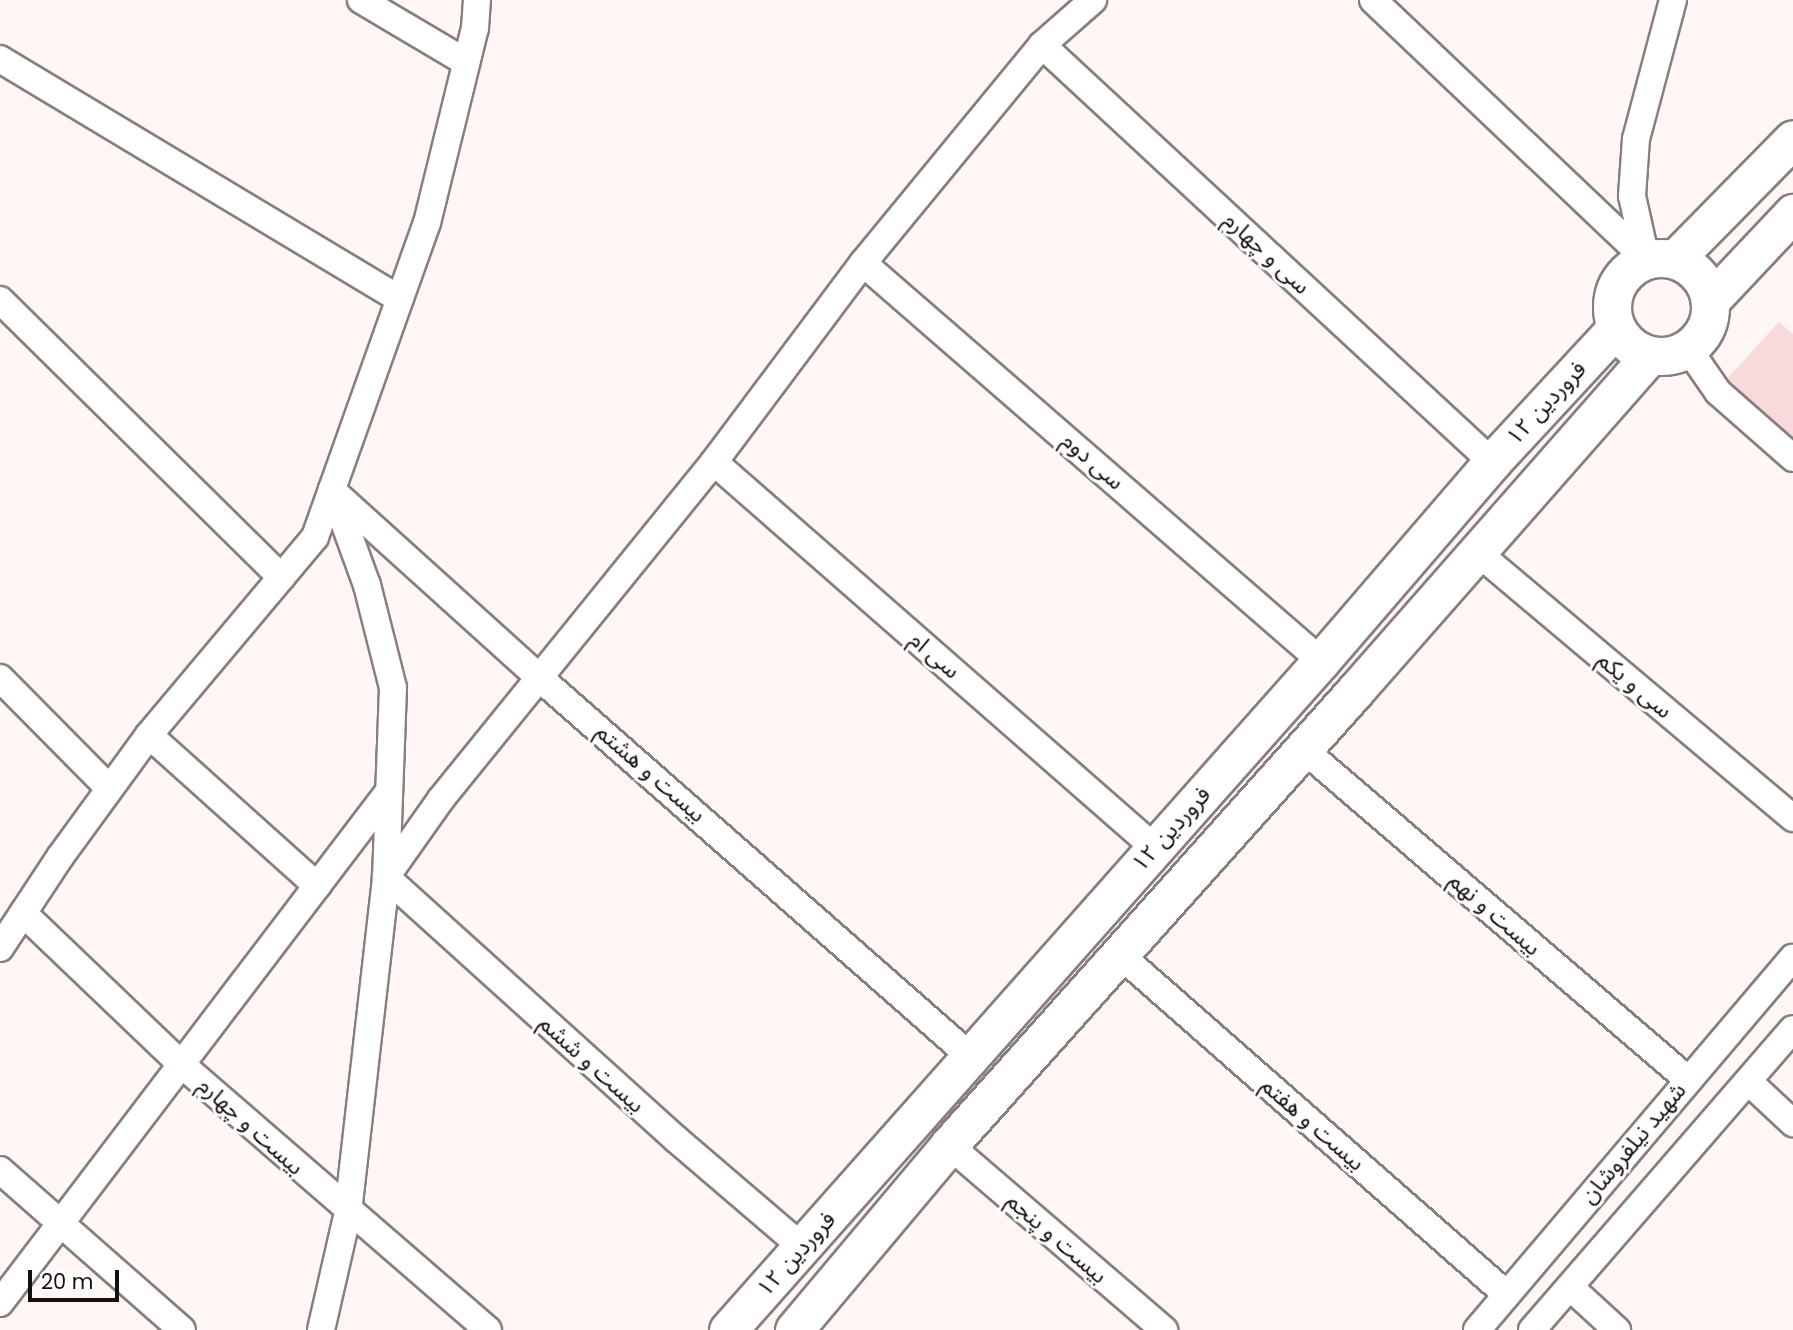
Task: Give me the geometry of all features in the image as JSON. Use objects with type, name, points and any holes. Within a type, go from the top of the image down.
[{"type":"street","points":[[361,0],[466,62]]},
{"type":"street","points":[[0,948],[109,788],[315,537],[426,223],[475,27],[477,0]]},
{"type":"street","points":[[386,877],[441,799],[715,462],[863,263],[1042,45],[1093,0]]},
{"type":"street","points":[[1373,0],[1661,259],[1699,274],[1711,300],[1707,328],[1689,350],[1661,358],[1634,350],[1615,329],[1611,300],[1623,275],[1661,259],[1793,139]]},
{"type":"street","points":[[1661,259],[1632,196],[1636,139],[1673,0]]},
{"type":"street","name":"سی و چهارم","points":[[1042,45],[1492,462]]},
{"type":"street","points":[[0,59],[400,299]]},
{"type":"street","points":[[1711,300],[1793,213]]},
{"type":"street","name":"سی دوم","points":[[863,263],[1321,661]]},
{"type":"street","points":[[0,300],[281,577]]},
{"type":"street","name":"۱۲ فروردین","points":[[728,1330],[1321,661],[1492,462],[1615,329]]},
{"type":"street","points":[[1689,350],[1718,392],[1793,458]]},
{"type":"street","name":"۱۲ فروردین","points":[[794,1330],[949,1145],[1650,355]]},
{"type":"street","name":"سی ام","points":[[715,462],[1155,848]]},
{"type":"street","points":[[321,1330],[348,1212],[386,877],[393,688],[367,585],[331,489]]},
{"type":"street","name":"بیست و هشتم","points":[[331,489],[541,679],[970,1056]]},
{"type":"street","name":"سی و یکم","points":[[1477,552],[1793,818]]},
{"type":"street","points":[[0,678],[109,788]]},
{"type":"street","points":[[149,736],[317,886]]},
{"type":"street","name":"بیست و نهم","points":[[1303,749],[1687,1079]]},
{"type":"street","points":[[0,1303],[389,791]]},
{"type":"street","name":"بیست و ششم","points":[[386,877],[665,1130],[802,1247]]},
{"type":"street","name":"بیست و چهارم","points":[[23,913],[181,1064],[348,1212],[488,1330]]},
{"type":"street","name":"بیست و هفتم","points":[[1119,954],[1506,1294]]},
{"type":"street","name":"شهید نیلفروشان","points":[[1477,1330],[1687,1079],[1793,958]]},
{"type":"street","name":"شهید نیلفروشان","points":[[1532,1330],[1793,1029]]},
{"type":"street","points":[[1748,1081],[1793,1123]]},
{"type":"street","name":"بیست و پنجم","points":[[949,1145],[1164,1330]]},
{"type":"street","points":[[0,1170],[182,1330]]},
{"type":"street","points":[[1570,1287],[1617,1330]]},
{"type":"shaded area","points":[[1779,322],[1793,334],[1793,440],[1726,380]]}]
